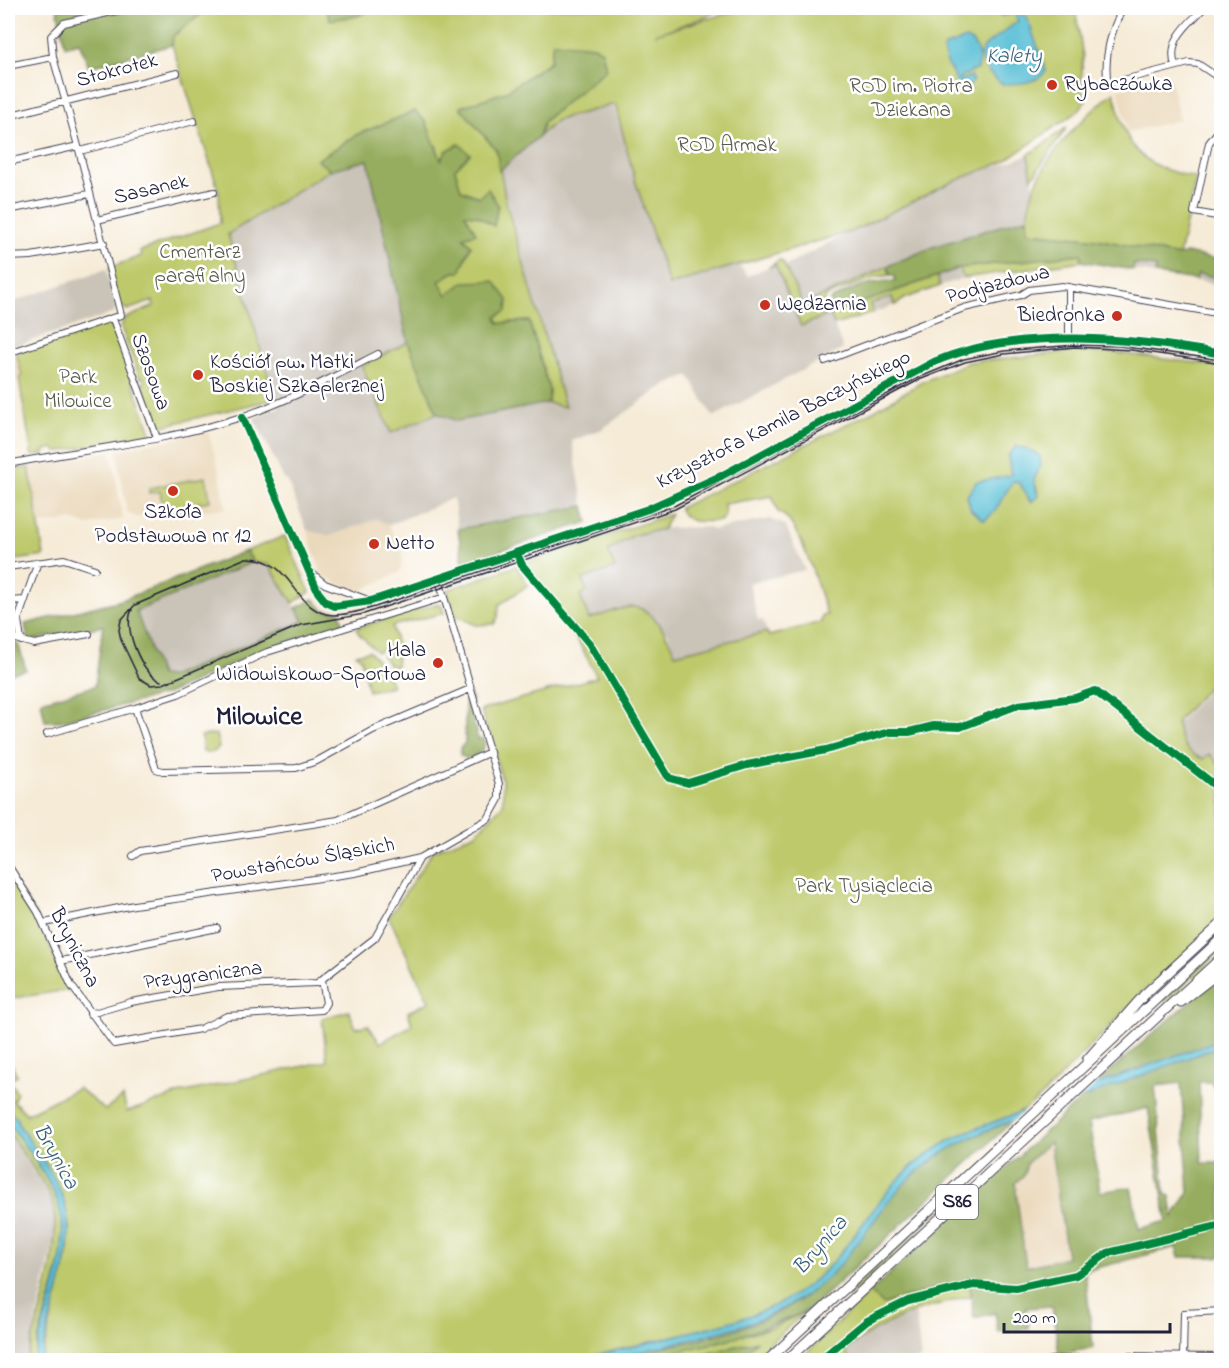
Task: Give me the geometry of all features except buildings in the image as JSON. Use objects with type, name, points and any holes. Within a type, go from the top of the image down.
[{"type":"highway","points":[[1081,1070],[1092,1050],[1144,994],[1221,923]]},
{"type":"highway","name":"S86","points":[[769,1360],[1221,938]]},
{"type":"highway","name":"S86","points":[[787,1360],[1221,957]]},
{"type":"highway","points":[[1152,1022],[1221,970]]},
{"type":"street","points":[[8,353],[121,315],[79,148],[52,57],[51,36],[64,23],[129,8]]},
{"type":"street","points":[[1123,8],[1105,66],[1108,84],[1175,66],[1198,64],[1221,80]]},
{"type":"street","points":[[1175,66],[1172,47],[1178,34],[1202,8]]},
{"type":"street","points":[[8,66],[52,57]]},
{"type":"street","name":"Stokrotek","points":[[8,116],[177,73]]},
{"type":"street","points":[[8,162],[194,121]]},
{"type":"street","points":[[1221,126],[1209,143],[1194,212],[1221,217]]},
{"type":"street","name":"Sasanek","points":[[97,220],[214,192]]},
{"type":"street","points":[[8,210],[89,194]]},
{"type":"street","points":[[8,257],[31,256],[104,243]]},
{"type":"street","name":"Podjazdowa","points":[[825,361],[964,308],[1021,295],[1029,290],[1057,286],[1221,314]]},
{"type":"street","points":[[1069,287],[1069,337]]},
{"type":"street","name":"Szosowa","points":[[113,319],[157,438]]},
{"type":"street","name":"Krzysztofa Kamila Baczyńskiego","points":[[242,417],[318,592],[326,602],[344,607],[439,580],[623,518],[685,494],[954,354],[1069,337],[1221,354]]},
{"type":"street","points":[[8,464],[157,438],[242,417],[286,399],[378,354]]},
{"type":"street","points":[[8,567],[69,560],[95,569]]},
{"type":"street","points":[[21,641],[18,620],[38,562]]},
{"type":"street","points":[[309,570],[325,584],[371,601]]},
{"type":"street","name":"Powstańców Śląskich","points":[[44,923],[134,905],[355,873],[420,858],[478,825],[494,813],[500,792],[439,580]]},
{"type":"street","points":[[47,734],[177,694],[267,652],[445,597]]},
{"type":"street","points":[[8,602],[25,600]]},
{"type":"street","points":[[8,637],[34,644],[89,634]]},
{"type":"street","points":[[135,708],[156,769],[163,771],[296,768],[317,761],[373,730],[470,689]]},
{"type":"street","points":[[133,856],[140,851],[338,820],[490,752]]},
{"type":"street","points":[[322,980],[375,938],[420,858]]},
{"type":"street","name":"Bryniczna","points":[[8,865],[44,923],[71,985],[114,1044]]},
{"type":"street","points":[[60,961],[217,928]]},
{"type":"street","name":"Przygraniczna","points":[[90,1014],[131,1002],[218,987],[322,980],[326,1003],[322,1010],[228,1016],[200,1029],[114,1044]]},
{"type":"street","points":[[1183,1357],[1184,1313],[1221,1311]]},
{"type":"street","points":[[1051,1360],[1118,1356],[1221,1357]]},
{"type":"shaded area","points":[[1169,75],[1180,120],[1128,132],[1118,89]]},
{"type":"shaded area","points":[[613,105],[669,285],[738,264],[748,276],[775,264],[801,326],[830,314],[843,349],[713,417],[689,375],[662,387],[602,429],[572,441],[584,506],[458,529],[453,498],[389,525],[377,519],[330,536],[307,530],[287,480],[284,479],[254,418],[279,407],[228,234],[330,170],[368,160],[408,342],[362,366],[391,433],[437,413],[457,421],[548,403],[565,407],[499,171],[557,120]]},
{"type":"shaded area","points":[[1028,155],[1034,188],[1026,218],[933,247],[803,305],[784,267],[854,229],[875,221],[950,183]]},
{"type":"shaded area","points":[[1134,264],[1156,267],[1155,274],[1133,270]]},
{"type":"shaded area","points":[[960,268],[963,278],[940,286],[937,276]]},
{"type":"shaded area","points":[[106,269],[116,307],[114,313],[9,348],[8,310],[11,308],[10,303]]},
{"type":"shaded area","points":[[1197,274],[1220,278],[1219,285],[1196,280]]},
{"type":"shaded area","points":[[892,297],[895,305],[873,313],[870,305]]},
{"type":"shaded area","points":[[16,352],[22,377],[8,381],[8,355]]},
{"type":"shaded area","name":"Szkoła Podstawowa nr 12","points":[[208,432],[220,474],[226,508],[136,517],[127,512],[116,450]]},
{"type":"shaded area","points":[[111,451],[123,519],[86,525],[72,520],[38,525],[29,467]]},
{"type":"shaded area","points":[[377,519],[389,525],[403,555],[400,572],[356,593],[322,575],[307,530],[330,536]]},
{"type":"shaded area","points":[[770,519],[785,525],[805,570],[749,583],[758,620],[763,620],[767,632],[675,654],[668,633],[635,607],[589,619],[580,594],[587,591],[583,579],[608,551],[634,535],[669,528],[710,527],[712,530]]},
{"type":"shaded area","points":[[253,562],[269,565],[304,621],[170,677],[160,677],[136,611]]},
{"type":"shaded area","points":[[1221,676],[1221,775],[1166,736]]},
{"type":"shaded area","points":[[11,1137],[50,1196],[57,1227],[27,1360],[8,1360],[8,1138]]},
{"type":"shaded area","points":[[1050,1142],[1067,1258],[1025,1267],[1015,1183],[1024,1175],[1027,1163]]},
{"type":"shaded area","points":[[915,1310],[921,1360],[850,1360],[845,1351],[858,1341],[885,1323]]},
{"type":"green space","points":[[57,8],[209,8],[173,36],[172,45],[89,67],[79,42],[65,46]]},
{"type":"green space","points":[[209,8],[326,8],[330,19],[357,16],[374,8],[721,8],[706,17],[655,34],[746,8],[1075,8],[1083,57],[1081,85],[1086,100],[1080,110],[1003,162],[950,183],[853,231],[669,285],[635,180],[615,104],[557,120],[539,136],[544,121],[606,69],[553,42],[550,61],[505,92],[461,108],[497,151],[506,202],[565,407],[548,403],[549,389],[529,321],[499,323],[496,317],[447,295],[438,281],[453,272],[460,272],[471,246],[463,237],[475,233],[465,214],[476,215],[479,197],[461,190],[455,169],[469,154],[441,161],[436,145],[380,126],[358,134],[317,160],[330,170],[228,234],[275,399],[163,426],[155,420],[142,384],[145,383],[143,377],[140,378],[121,327],[124,319],[154,306],[153,301],[127,310],[119,304],[109,268],[141,256],[140,251],[220,223],[219,192],[172,45],[172,37]]},
{"type":"green space","points":[[326,8],[374,8],[357,16],[330,20]]},
{"type":"green space","points":[[553,42],[594,46],[602,51],[606,69],[544,121],[539,136],[499,171],[497,151],[460,107],[505,92],[550,62]]},
{"type":"green space","points":[[1114,92],[1124,128],[1137,151],[1160,167],[1196,178],[1179,256],[1097,239],[1028,232],[1028,212],[1033,191],[1042,172],[1068,136]]},
{"type":"green space","points":[[415,111],[426,122],[441,160],[446,151],[459,144],[470,154],[455,169],[461,190],[479,197],[488,189],[498,205],[494,226],[476,215],[465,214],[476,233],[463,237],[471,245],[460,272],[453,272],[439,281],[447,295],[464,282],[494,281],[508,300],[507,311],[496,317],[499,323],[529,321],[549,389],[548,403],[457,421],[437,413],[408,342],[368,160],[330,170],[317,160],[358,134]]},
{"type":"green space","points":[[1067,127],[1032,178],[1028,155]]},
{"type":"green space","points":[[1026,218],[1028,232],[1097,239],[1179,256],[1186,253],[1221,260],[1221,286],[1219,285],[1220,278],[1198,274],[1196,280],[1155,274],[1156,267],[1134,264],[1133,270],[1081,261],[1081,254],[960,268],[833,313],[830,300],[869,284],[895,281],[895,276],[889,274],[888,266],[933,247]]},
{"type":"green space","points":[[1081,254],[1081,261],[963,278],[960,268]]},
{"type":"green space","points":[[779,260],[783,262],[803,305],[888,266],[891,275],[875,277],[827,296],[823,303],[828,315],[801,326],[775,264],[769,267]]},
{"type":"green space","points":[[937,276],[940,286],[906,298],[895,305],[892,297],[870,304],[873,313],[834,325],[830,314]]},
{"type":"green space","name":"Park Milowice","points":[[107,321],[111,324],[152,435],[57,452],[54,448],[45,450],[44,454],[32,456],[19,379],[22,376],[16,352]]},
{"type":"green space","points":[[408,342],[437,413],[391,433],[362,366]]},
{"type":"green space","name":"Park Tysiąclecia","points":[[1070,352],[1108,352],[1221,366],[1221,673],[1177,721],[1179,734],[1188,749],[1203,759],[1209,754],[1221,766],[1221,919],[1146,989],[1041,1097],[1025,1110],[952,1139],[913,1165],[892,1186],[835,1260],[810,1284],[785,1301],[743,1319],[576,1360],[41,1360],[68,1254],[69,1226],[58,1186],[8,1108],[8,1057],[17,1075],[10,1081],[17,1093],[13,1101],[27,1114],[78,1088],[105,1110],[123,1097],[127,1112],[181,1093],[327,1061],[322,1018],[349,1011],[356,1028],[368,1025],[380,1043],[412,1025],[408,1012],[429,1002],[389,917],[433,851],[476,833],[503,804],[503,783],[481,710],[597,677],[564,618],[525,563],[671,514],[663,529],[634,535],[608,551],[615,568],[583,579],[587,591],[580,595],[589,619],[636,607],[650,614],[661,626],[675,654],[767,632],[769,636],[821,622],[822,616],[827,615],[808,558],[794,528],[786,517],[778,512],[772,496],[724,504],[725,516],[720,521],[691,520],[682,514],[679,508],[873,411],[922,382],[969,362]],"holes":[[[1016,446],[1035,452],[1040,457],[1034,480],[1038,492],[1029,500],[1019,482],[1013,481],[995,509],[981,518],[967,496],[972,489],[982,481],[1011,475],[1008,456]]]},
{"type":"green space","points":[[29,467],[44,556],[8,561],[8,471]]},
{"type":"green space","points":[[206,477],[210,501],[163,509],[160,491],[149,493],[149,488]]},
{"type":"green space","points":[[584,506],[588,522],[463,563],[458,529]]},
{"type":"green space","points":[[285,536],[310,592],[293,603],[269,565],[253,562],[246,551]]},
{"type":"green space","points":[[246,551],[253,562],[136,611],[160,676],[170,677],[304,621],[296,608],[314,599],[324,610],[340,612],[343,624],[263,650],[167,694],[61,721],[45,721],[41,701],[95,686],[103,626],[28,641],[25,624],[122,600]]},
{"type":"green space","points":[[516,566],[528,585],[499,605],[498,617],[494,624],[476,625],[454,615],[447,590]]},
{"type":"green space","points":[[436,604],[441,605],[444,613],[392,626],[397,645],[377,652],[358,633],[357,628]]},
{"type":"green space","points":[[8,640],[18,643],[26,670],[8,674]]},
{"type":"green space","points":[[369,651],[385,669],[392,686],[368,691],[361,658],[356,654]]},
{"type":"green space","points":[[390,652],[397,654],[396,667],[389,665],[382,656]]},
{"type":"green space","points":[[465,694],[472,700],[468,703],[478,739],[485,739],[482,750],[467,759],[460,755],[460,748],[465,743]]},
{"type":"green space","points":[[216,734],[219,747],[214,752],[203,752],[201,736]]},
{"type":"green space","points":[[8,873],[36,915],[69,990],[8,999]]},
{"type":"green space","points":[[1221,944],[1221,951],[1166,1002],[1164,999]]},
{"type":"green space","points":[[1221,975],[1221,1039],[1097,1084],[1104,1076]]},
{"type":"green space","points":[[1221,1046],[1221,1101],[1211,1082],[1199,1082],[1202,1163],[1221,1163],[1221,1257],[1179,1257],[1176,1247],[1085,1271],[1093,1348],[1059,1354],[1052,1306],[1026,1308],[1029,1328],[998,1332],[995,1313],[974,1318],[969,1278],[883,1304],[870,1292],[1083,1097]],"holes":[[[1181,1083],[1189,1192],[1173,1217],[1170,1196],[1165,1194],[1155,1086]],[[1148,1108],[1167,1221],[1139,1229],[1131,1187],[1100,1192],[1089,1122]],[[1050,1142],[1067,1257],[1026,1267],[1015,1183],[1024,1175],[1027,1163]]]},
{"type":"green space","points":[[8,1121],[48,1182],[58,1203],[62,1223],[63,1242],[60,1262],[37,1341],[34,1360],[27,1360],[50,1273],[55,1231],[54,1212],[50,1196],[42,1181],[12,1137],[8,1138]]},
{"type":"green space","points":[[1013,1121],[810,1309],[737,1337],[682,1351],[655,1356],[605,1360],[709,1337],[783,1310],[804,1297],[830,1275],[894,1194],[919,1170],[964,1141]]},
{"type":"green space","points":[[950,1198],[952,1200],[849,1297],[847,1294]]},
{"type":"green space","points":[[969,1278],[971,1296],[920,1310],[890,1322],[845,1351],[850,1360],[799,1360],[870,1292],[883,1304]]},
{"type":"green space","points":[[808,1310],[750,1360],[736,1360],[756,1342],[680,1360],[638,1360],[771,1328]]},
{"type":"green space","points":[[757,1341],[736,1360],[680,1360]]},
{"type":"water","name":"Kalety","points":[[992,8],[1020,8],[1022,15],[1027,17],[1046,71],[1037,79],[1002,84],[988,72],[980,55],[985,46],[1018,21],[1014,13],[1002,16]]},
{"type":"water","points":[[966,39],[976,47],[979,60],[977,69],[959,78],[960,81],[971,76],[973,81],[966,90],[957,87],[943,50],[946,46]]},
{"type":"water","points":[[1016,446],[1035,452],[1040,457],[1041,465],[1034,480],[1038,496],[1031,502],[1019,482],[1014,481],[997,508],[984,520],[971,510],[967,496],[976,482],[1011,475],[1008,456]]},
{"type":"water","points":[[1221,1039],[1221,1046],[1090,1095],[1090,1097],[1001,1125],[960,1143],[940,1155],[910,1178],[840,1265],[823,1282],[785,1308],[743,1325],[626,1355],[577,1360],[732,1321],[779,1303],[794,1295],[821,1274],[843,1250],[893,1185],[918,1162],[946,1143],[966,1132]]},
{"type":"water","points":[[8,1108],[50,1171],[67,1211],[69,1233],[67,1254],[41,1360],[34,1360],[60,1260],[63,1240],[62,1221],[54,1192],[8,1121]]},
{"type":"pier","points":[[1102,1079],[1076,1103],[1007,1126],[1031,1105]]},
{"type":"tram line","points":[[1222,360],[1119,346],[1075,345],[1004,351],[964,359],[918,378],[674,506],[375,607],[338,615],[320,612],[309,605],[274,566],[262,560],[246,558],[135,605],[121,620],[119,630],[121,640],[139,678],[151,685],[163,684],[301,625],[364,614],[675,509],[919,380],[965,362],[1004,354],[1075,347],[1131,350],[1222,363]]},
{"type":"tram line","points":[[132,610],[130,627],[136,650],[147,670],[161,681]]},
{"type":"cycle path","points":[[242,417],[318,592],[326,602],[335,606],[371,601],[648,509],[721,476],[934,362],[966,351],[1001,343],[1076,338],[1152,343],[1222,354]]},
{"type":"cycle path","points":[[517,554],[522,565],[589,643],[669,778],[688,783],[747,765],[826,750],[889,732],[909,732],[934,726],[960,727],[1018,705],[1075,698],[1095,691],[1222,791]]},
{"type":"cycle path","points":[[820,1360],[867,1321],[908,1301],[973,1285],[1016,1288],[1076,1275],[1108,1253],[1222,1225]]},
{"type":"place","name":"Rybaczówka","points":[[1052,85]]},
{"type":"place","name":"Wędzarnia","points":[[765,305]]},
{"type":"place","name":"Biedronka","points":[[1117,316]]},
{"type":"place","name":"Kościół pw. Matki Boskiej Szkaplerznej","points":[[198,375]]},
{"type":"place","name":"Szkoła Podstawowa nr 12","points":[[173,491]]},
{"type":"place","name":"Netto","points":[[374,544]]},
{"type":"place","name":"Hala Widowiskowo-Sportowa","points":[[438,663]]},
{"type":"district","name":"Milowice","points":[[259,717]]},
{"type":"park label","name":"ROD im. Piotra Dziekana","points":[[911,99]]},
{"type":"park label","name":"ROD Armak","points":[[727,146]]},
{"type":"park label","name":"Cmentarz parafialny","points":[[200,265]]},
{"type":"water label","name":"Brynica","points":[[55,1157]]},
{"type":"water label","name":"Brynica","points":[[821,1246]]}]
